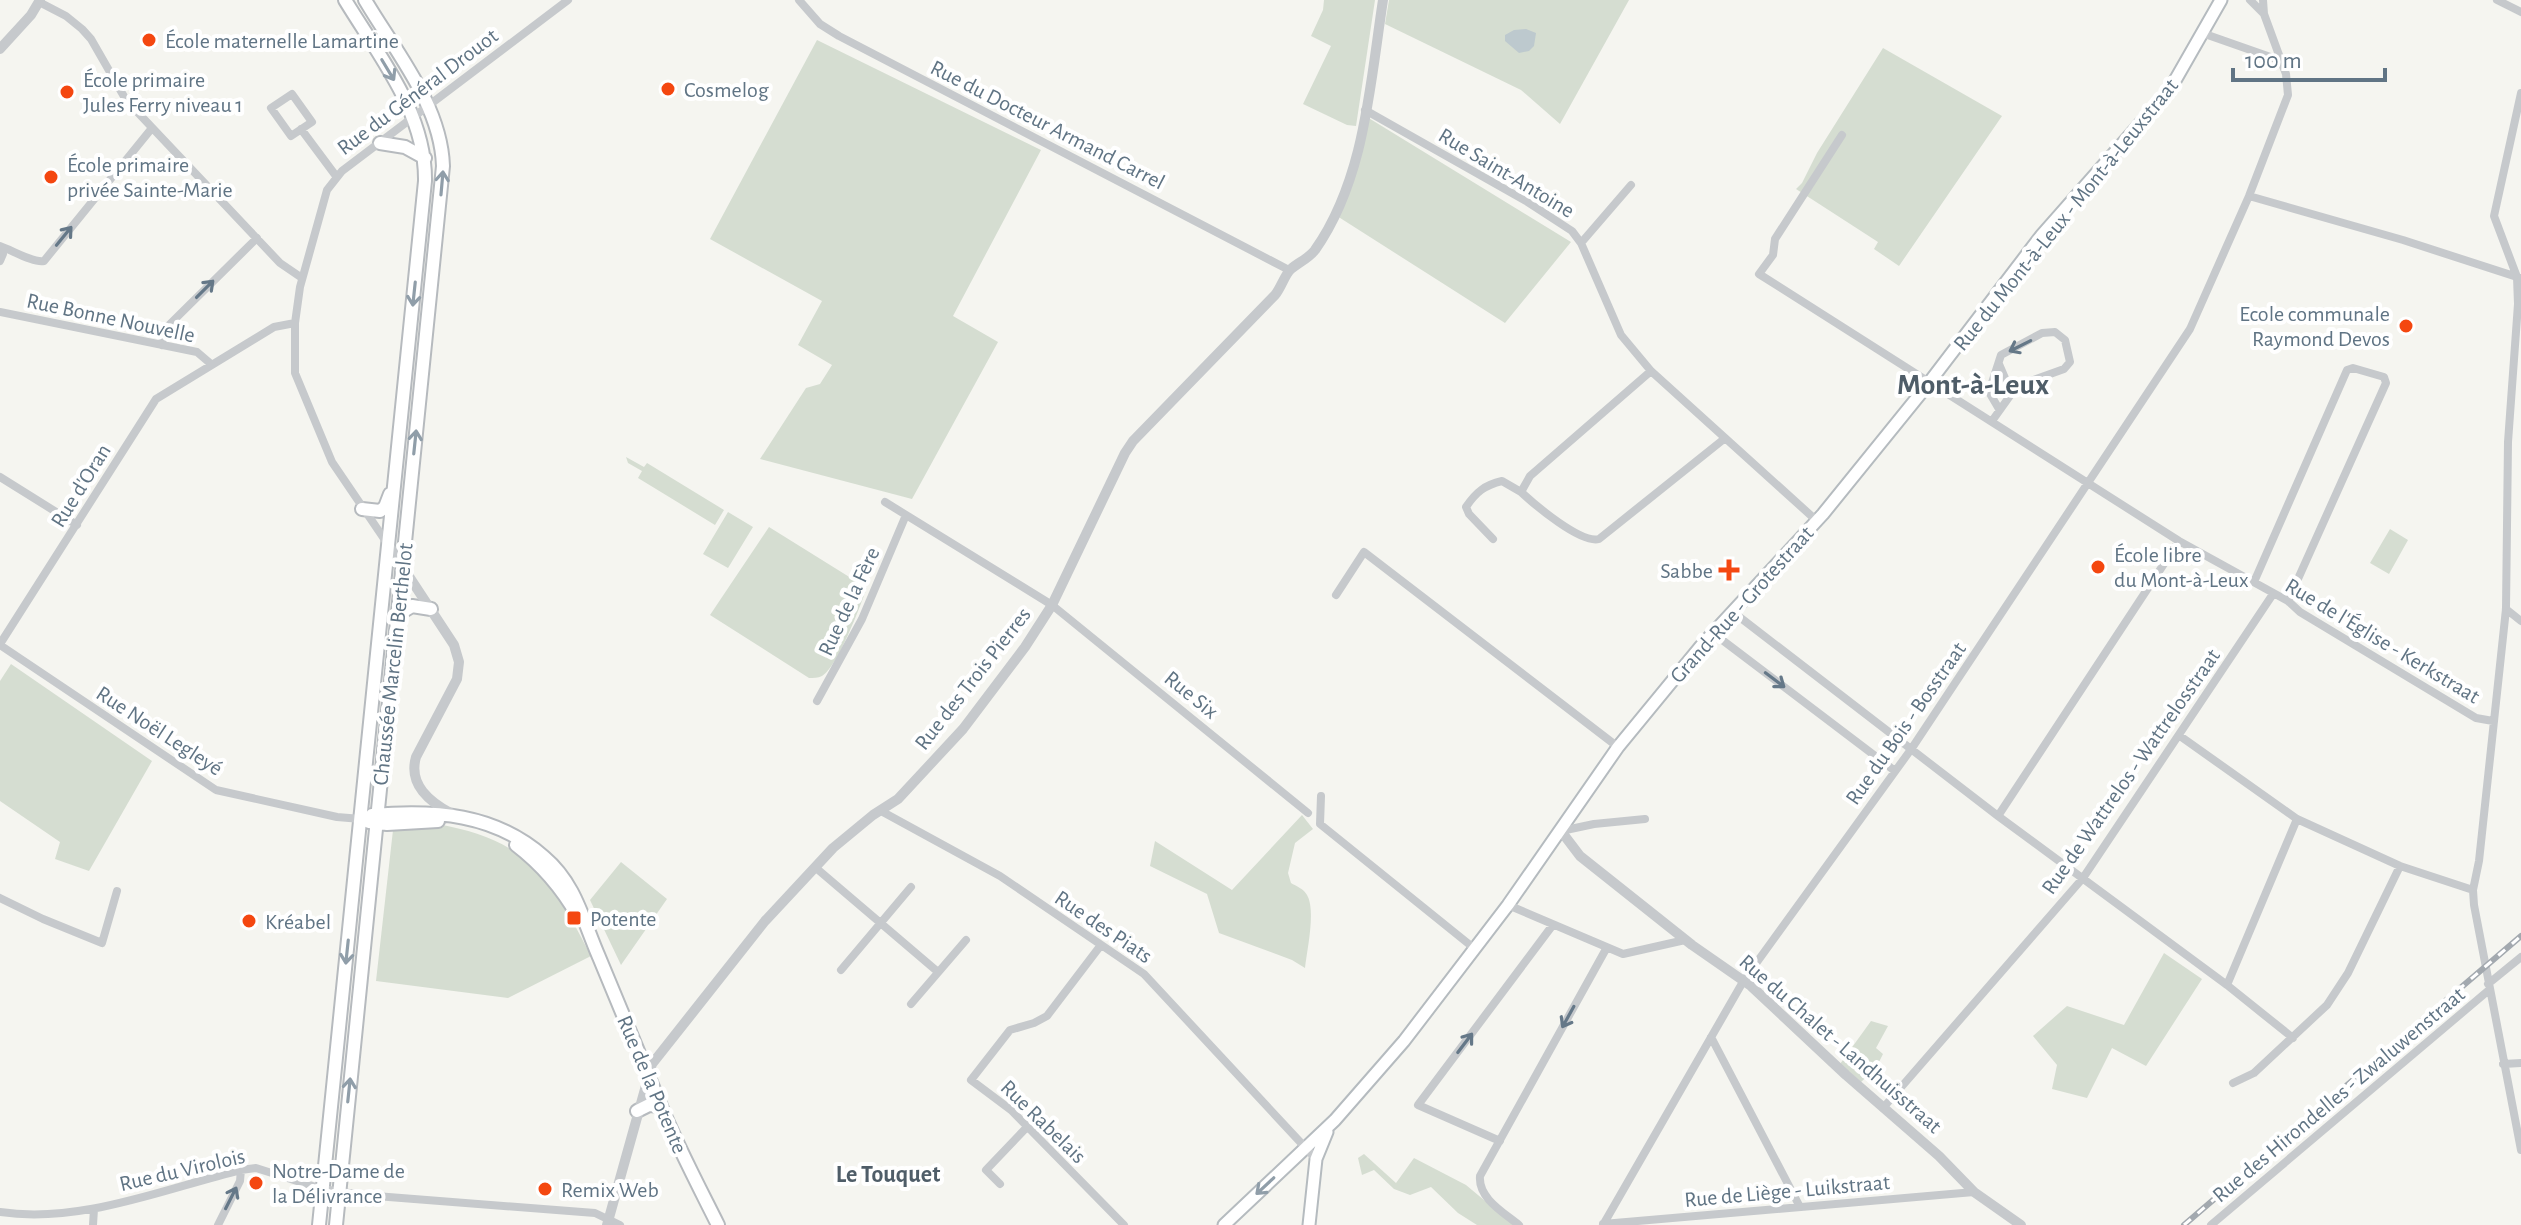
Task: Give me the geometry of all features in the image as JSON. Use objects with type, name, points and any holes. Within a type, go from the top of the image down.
[{"type":"main road","name":"Chaussée Marcelin Berthelot","points":[[336,1225],[364,949],[372,818],[373,698],[425,190],[425,158],[414,117],[345,0]]},
{"type":"main road","name":"Chaussée Marcelin Berthelot","points":[[319,1225],[397,615],[443,166],[436,127],[428,105],[365,0]]},
{"type":"main road","name":"Rue du Mont-à-Leux - Mont-à-Leuxstraat","points":[[1929,382],[2041,236],[2169,91],[2221,0]]},
{"type":"main road","points":[[380,143],[405,147],[425,158]]},
{"type":"main road","name":"Grand-Rue - Grotestraat","points":[[1335,1120],[1404,1041],[1475,949],[1618,747],[1713,633],[1817,521],[1929,382]]},
{"type":"main road","points":[[362,509],[373,512],[382,509],[396,476]]},
{"type":"main road","points":[[397,615],[412,606],[431,609]]},
{"type":"main road","name":"Rue de la Potente","points":[[372,818],[452,814],[494,825],[547,858],[574,893],[661,1106],[718,1225]]},
{"type":"main road","name":"Rue de la Potente","points":[[372,818],[456,822],[506,839],[536,862],[557,884],[593,942]]},
{"type":"main road","points":[[637,1111],[649,1105],[661,1106]]},
{"type":"main road","points":[[1224,1225],[1335,1120]]},
{"type":"main road","points":[[1309,1225],[1316,1159],[1321,1143],[1335,1120]]},
{"type":"street","name":"Rue du Général Drouot","points":[[302,278],[327,190],[336,176],[568,0]]},
{"type":"street","name":"Rue du Docteur Armand Carrel","points":[[799,0],[820,24],[839,36],[1289,270]]},
{"type":"street","name":"Rue des Trois Pierres","points":[[608,1222],[647,1073],[765,921],[833,848],[898,799],[963,729],[1025,647],[1052,605],[1133,441],[1275,295],[1289,270],[1314,251],[1352,176],[1383,0]]},
{"type":"street","points":[[2250,0],[2264,14]]},
{"type":"street","points":[[2263,0],[2264,14]]},
{"type":"street","points":[[2497,0],[2521,12]]},
{"type":"street","points":[[0,49],[39,1],[66,16],[87,34],[121,94],[286,269],[302,278]]},
{"type":"street","name":"Rue du Bois - Bosstraat","points":[[1603,1224],[1744,980],[1912,748],[2190,329],[2249,196],[2288,95],[2286,74],[2264,14]]},
{"type":"street","points":[[2202,33],[2279,60]]},
{"type":"street","points":[[2521,93],[2494,216],[2519,278],[2508,442],[2506,609],[2479,861],[2473,890],[2488,987],[2521,1150]]},
{"type":"street","points":[[292,94],[312,122],[301,129],[291,136],[271,108],[292,94]]},
{"type":"street","name":"Rue Saint-Antoine","points":[[1365,110],[1526,201],[1572,231],[1581,243],[1621,335],[1651,371],[1817,521]]},
{"type":"street","points":[[1,246],[20,252],[33,261],[44,261],[152,128]]},
{"type":"street","points":[[301,129],[336,176]]},
{"type":"street","name":"Rue de l'Église - Kerkstraat","points":[[1842,135],[1775,239],[1773,255],[1759,274],[2179,541],[2288,601],[2300,612],[2476,718],[2493,721]]},
{"type":"street","points":[[1581,243],[1631,185]]},
{"type":"street","points":[[2249,196],[2403,240],[2519,278]]},
{"type":"street","points":[[161,345],[168,326],[257,238]]},
{"type":"street","points":[[0,261],[3,254],[1,246]]},
{"type":"street","name":"Rue de la Potente","points":[[302,278],[295,323],[297,383],[332,462],[457,650],[460,668],[457,679],[416,757],[413,773],[418,786],[452,814]]},
{"type":"street","name":"Rue Bonne Nouvelle","points":[[0,312],[197,352],[211,364],[274,327],[295,323]]},
{"type":"street","points":[[1992,421],[2017,386],[2064,369],[2070,362],[2065,340],[2055,332],[2042,333],[2001,355],[1989,392],[1999,409]]},
{"type":"street","name":"Rue d'Oran","points":[[0,645],[156,399],[211,364]]},
{"type":"street","points":[[1999,364],[2011,392]]},
{"type":"street","points":[[2254,582],[2347,370],[2353,368],[2384,377],[2386,383],[2288,601]]},
{"type":"street","points":[[1521,492],[1530,476],[1651,371]]},
{"type":"street","points":[[1493,539],[1466,507],[1480,489],[1492,483],[1502,481],[1593,541],[1724,439]]},
{"type":"street","points":[[0,477],[77,525]]},
{"type":"street","points":[[885,502],[1052,605]]},
{"type":"street","name":"Rue de la Fère","points":[[817,701],[853,639],[906,515]]},
{"type":"street","points":[[1998,816],[2179,541]]},
{"type":"street","points":[[1336,595],[1364,552],[1618,747]]},
{"type":"street","name":"Rue de Wattrelos - Wattrelosstraat","points":[[1883,1108],[2083,878],[2273,594]]},
{"type":"street","name":"Rue Six","points":[[1052,605],[1308,813]]},
{"type":"street","points":[[2506,609],[2521,621]]},
{"type":"street","points":[[1733,612],[2293,1038]]},
{"type":"street","points":[[1713,633],[1895,771]]},
{"type":"street","name":"Rue Noël Legleyé","points":[[0,645],[216,790],[337,817],[372,818]]},
{"type":"street","points":[[2180,736],[2297,819],[2400,866],[2473,890]]},
{"type":"street","points":[[1321,796],[1320,824],[1475,949]]},
{"type":"street","name":"Rue des Piats","points":[[881,811],[1000,876],[1153,982],[1316,1159]]},
{"type":"street","points":[[1561,831],[1645,819]]},
{"type":"street","points":[[2227,985],[2297,819]]},
{"type":"street","name":"Rue du Chalet - Landhuisstraat","points":[[1561,831],[1580,856],[1685,940],[1744,980],[1939,1156],[1974,1192],[2021,1225]]},
{"type":"street","points":[[2233,1083],[2254,1073],[2327,1005],[2348,973],[2400,866]]},
{"type":"street","points":[[816,868],[938,972]]},
{"type":"street","points":[[841,970],[911,887]]},
{"type":"street","points":[[0,898],[102,943],[117,891]]},
{"type":"street","points":[[1508,905],[1623,954],[1685,940]]},
{"type":"street","points":[[1500,1141],[1418,1105],[1552,926]]},
{"type":"street","points":[[911,1004],[966,940]]},
{"type":"street","name":"Rue Rabelais","points":[[1101,945],[1047,1016],[1010,1030],[971,1080],[993,1095],[1027,1127],[1124,1225]]},
{"type":"street","points":[[1519,1225],[1485,1196],[1480,1187],[1480,1176],[1606,949]]},
{"type":"street","name":"Rue des Hirondelles - Zwaluwenstraat","points":[[2211,1225],[2521,957]]},
{"type":"street","points":[[1711,1037],[1800,1207]]},
{"type":"street","points":[[2503,1064],[2521,1063]]},
{"type":"street","points":[[1000,1184],[986,1170],[1027,1127]]},
{"type":"street","name":"Rue du Virolois","points":[[0,1212],[94,1209],[256,1168],[339,1192],[595,1213],[608,1222]]},
{"type":"street","points":[[218,1225],[240,1181],[241,1170]]},
{"type":"street","name":"Rue de Liège - Luikstraat","points":[[1603,1224],[1974,1192]]},
{"type":"street","points":[[93,1225],[94,1209]]},
{"type":"street","points":[[608,1222],[620,1225]]},
{"type":"shaded area","points":[[1324,0],[1375,0],[1356,126],[1347,125],[1303,104],[1331,46],[1311,36],[1323,10]]},
{"type":"shaded area","points":[[1389,0],[1629,0],[1560,124],[1521,90],[1385,24]]},
{"type":"shaded area","points":[[1526,29],[1536,33],[1534,46],[1529,51],[1519,53],[1505,41],[1505,35]]},
{"type":"shaded area","points":[[817,40],[1041,150],[953,316],[998,342],[912,499],[760,459],[806,388],[820,384],[832,365],[798,345],[822,301],[710,239]]},
{"type":"shaded area","points":[[1883,48],[2002,116],[1899,266],[1874,249],[1878,242],[1796,189]]},
{"type":"shaded area","points":[[1367,117],[1571,242],[1505,323],[1337,216]]},
{"type":"shaded area","points":[[626,457],[644,467],[647,463],[724,510],[715,525],[638,478],[642,471],[628,463]]},
{"type":"shaded area","points":[[728,512],[753,527],[728,568],[703,554]]},
{"type":"shaded area","points":[[769,527],[867,588],[835,661],[820,677],[809,678],[710,615]]},
{"type":"shaded area","points":[[2390,529],[2408,540],[2389,574],[2370,563]]},
{"type":"shaded area","points":[[11,664],[152,761],[89,871],[55,859],[60,842],[0,801],[0,681]]},
{"type":"shaded area","points":[[1302,815],[1313,829],[1295,843],[1288,873],[1291,883],[1304,891],[1310,902],[1305,968],[1292,960],[1219,933],[1207,894],[1150,866],[1155,841],[1232,890]]},
{"type":"shaded area","points":[[436,824],[493,840],[533,866],[563,905],[591,956],[508,998],[376,981],[393,830]]},
{"type":"shaded area","points":[[621,862],[667,899],[621,965],[590,900]]},
{"type":"shaded area","points":[[2164,953],[2202,979],[2146,1066],[2112,1048],[2087,1098],[2052,1089],[2057,1065],[2033,1036],[2067,1006],[2124,1025]]},
{"type":"shaded area","points":[[1871,1021],[1888,1026],[1876,1048],[1883,1054],[1876,1068],[1861,1082],[1840,1064]]},
{"type":"shaded area","points":[[1364,1154],[1396,1183],[1414,1158],[1466,1185],[1514,1225],[1477,1225],[1458,1213],[1431,1187],[1410,1195],[1394,1189],[1374,1170],[1362,1175],[1358,1158]]},
{"type":"railway","points":[[2184,1225],[2521,936]]},
{"type":"place","name":"École maternelle Lamartine","points":[[149,40]]},
{"type":"place","name":"Cosmelog","points":[[668,89]]},
{"type":"place","name":"École primaire Jules Ferry niveau 1","points":[[67,92]]},
{"type":"place","name":"École primaire privée Sainte-Marie","points":[[51,177]]},
{"type":"place","name":"Ecole communale Raymond Devos","points":[[2406,326]]},
{"type":"place","name":"École libre du Mont-à-Leux","points":[[2098,567]]},
{"type":"place","name":"Sabbe","points":[[1729,570]]},
{"type":"place","name":"Potente","points":[[574,918]]},
{"type":"place","name":"Kréabel","points":[[249,921]]},
{"type":"place","name":"Notre-Dame de la Délivrance","points":[[256,1183]]},
{"type":"place","name":"Remix Web","points":[[545,1189]]},
{"type":"district","name":"Mont-à-Leux","points":[[1973,384]]},
{"type":"district","name":"Le Touquet","points":[[888,1174]]}]
